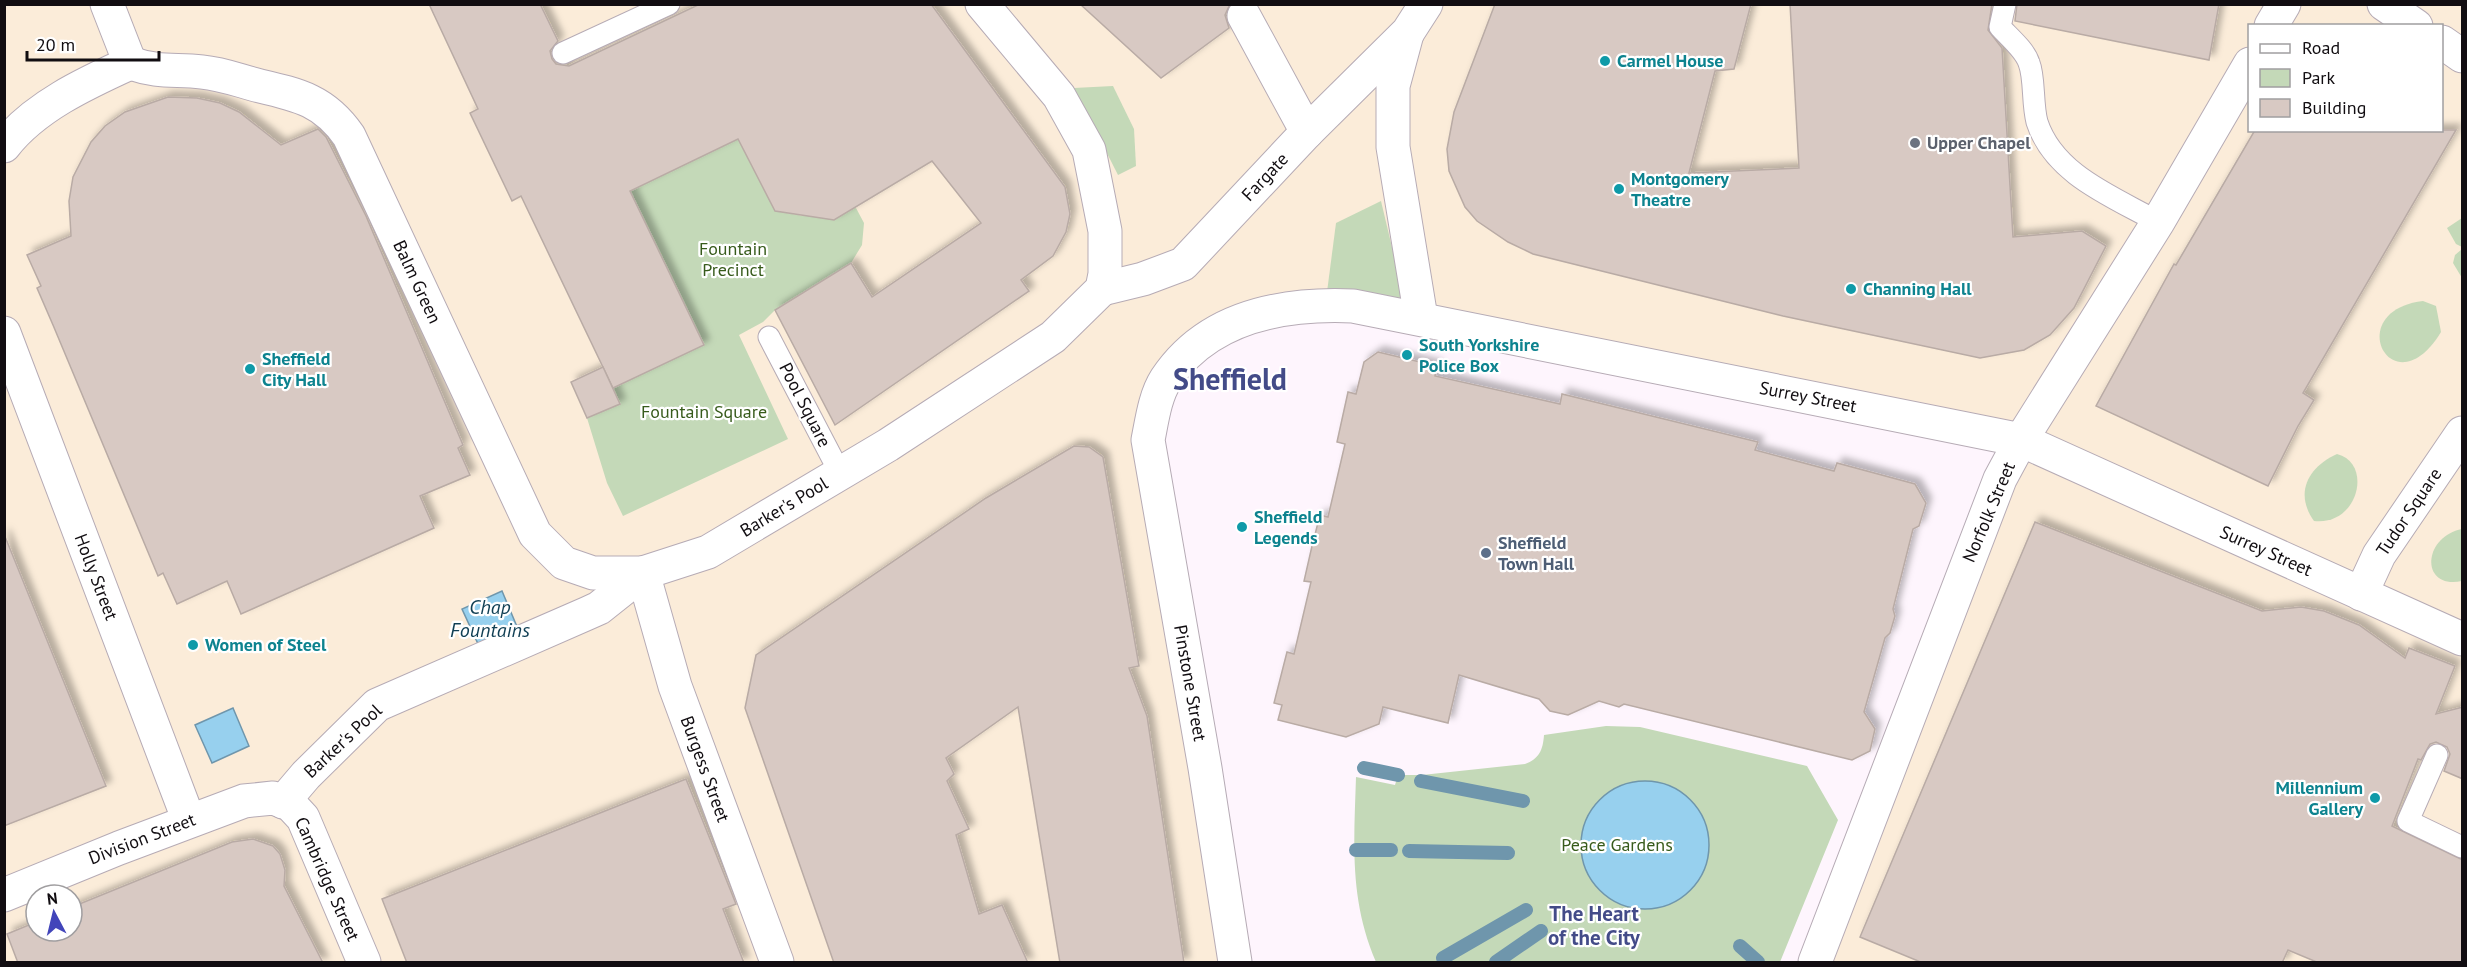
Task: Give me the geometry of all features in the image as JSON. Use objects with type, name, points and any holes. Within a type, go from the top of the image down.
[{"type":"street","points":[[4,146],[59,100],[90,81],[130,63],[107,4]]},
{"type":"street","points":[[982,4],[1059,96],[1089,150],[1105,231],[1105,274],[1102,289]]},
{"type":"street","name":"Fargate","points":[[1102,289],[1143,279],[1183,264],[1307,132],[1408,33],[1426,4]]},
{"type":"street","points":[[2272,24],[2284,4]]},
{"type":"street","points":[[2384,4],[2413,24]]},
{"type":"street","points":[[1244,16],[1307,132]]},
{"type":"street","name":"Fargate","points":[[1408,33],[1393,86],[1393,147],[1421,318]]},
{"type":"street","points":[[2443,43],[2463,56]]},
{"type":"street","name":"Balm Green","points":[[130,63],[152,71],[202,71],[232,76],[297,94],[318,104],[332,116],[349,136],[536,534],[564,563],[593,573],[643,573]]},
{"type":"street","name":"Norfolk Street","points":[[1815,963],[2000,479],[2021,440],[2158,222],[2248,67]]},
{"type":"street","name":"Barker's Pool","points":[[283,802],[306,775],[377,705],[599,608],[643,573],[708,552],[888,445],[1053,337],[1102,289]]},
{"type":"street","name":"Surrey Street","points":[[1156,403],[1166,379],[1201,341],[1223,328],[1261,314],[1327,305],[1353,306],[1421,318],[2021,440],[2463,639]]},
{"type":"street","name":"Holly Street","points":[[4,333],[189,820]]},
{"type":"street","name":"Pinstone Street","points":[[1156,403],[1148,440],[1205,768],[1235,963]]},
{"type":"street","name":"Tudor Square","points":[[2361,594],[2379,555],[2463,433]]},
{"type":"street","name":"Burgess Street","points":[[643,573],[675,686],[777,963]]},
{"type":"street","name":"Division Street","points":[[4,895],[189,820],[244,801],[273,798],[283,802]]},
{"type":"street","name":"Cambridge Street","points":[[283,802],[290,804],[303,818],[364,963]]},
{"type":"lane","points":[[563,53],[669,4]]},
{"type":"lane","points":[[2005,4],[2000,27],[2029,62],[2032,104],[2046,143],[2075,175],[2158,222]]},
{"type":"lane","name":"Pool Square","points":[[770,336],[840,473]]},
{"type":"lane","points":[[2437,755],[2408,821],[2463,847]]},
{"type":"shaded area","points":[[5,5],[2462,5],[2462,962],[1815,962],[2021,440],[1430,321],[1244,319],[1156,403],[1235,962],[5,962]]},
{"type":"green space","points":[[1113,86],[1134,129],[1136,166],[1118,175],[1074,88]]},
{"type":"green space","name":"Fountain Square","points":[[738,139],[775,211],[804,216],[848,193],[864,223],[862,245],[851,263],[775,310],[763,322],[739,335],[788,439],[623,516],[607,483],[587,418],[620,404],[613,388],[704,344],[630,191]]},
{"type":"green space","points":[[1381,201],[1405,302],[1327,292],[1336,223]]},
{"type":"green space","points":[[2462,218],[2462,247],[2456,244],[2447,228]]},
{"type":"green space","points":[[2462,249],[2462,278],[2453,263],[2455,255]]},
{"type":"green space","points":[[2423,301],[2436,306],[2441,332],[2423,354],[2406,362],[2392,360],[2383,350],[2380,336],[2384,321],[2398,308]]},
{"type":"green space","points":[[2337,454],[2348,460],[2355,469],[2356,493],[2351,504],[2342,514],[2329,520],[2314,521],[2305,501],[2307,482],[2318,466]]},
{"type":"green space","points":[[2462,529],[2462,581],[2448,582],[2439,578],[2433,571],[2431,561],[2433,551],[2449,534]]},
{"type":"green space","name":"Peace Gardens","points":[[1606,726],[1640,727],[1807,766],[1838,820],[1780,962],[1376,962],[1367,939],[1357,893],[1354,848],[1356,777],[1395,785],[1398,775],[1422,775],[1525,764],[1539,753],[1544,735]]},
{"type":"water","name":"Chap Fountains","points":[[502,591],[518,629],[479,646],[462,609]]},
{"type":"water","points":[[233,708],[249,746],[212,763],[195,725]]},
{"type":"water","points":[[1645,781],[1669,786],[1690,800],[1704,821],[1709,845],[1704,869],[1690,890],[1669,904],[1645,909],[1621,904],[1600,890],[1586,869],[1581,845],[1586,821],[1600,800],[1621,786]]},
{"type":"building","name":"Fountain Precinct","points":[[429,4],[540,4],[558,41],[550,51],[552,59],[556,64],[569,66],[700,4],[931,4],[1065,187],[1070,214],[1066,232],[1053,256],[1021,280],[1029,291],[835,425],[775,310],[851,263],[872,297],[981,223],[932,161],[834,220],[775,211],[738,139],[630,191],[704,345],[613,388],[521,196],[512,201],[470,113],[478,109]]},
{"type":"building","points":[[1080,4],[1230,4],[1225,15],[1229,28],[1161,78]]},
{"type":"building","points":[[1495,4],[1751,4],[1734,69],[1715,71],[1689,173],[1799,168],[1790,4],[1992,4],[1988,30],[2002,48],[2013,237],[2082,231],[2106,246],[2074,308],[2050,335],[2024,350],[1980,358],[1783,316],[1533,254],[1508,242],[1477,221],[1465,207],[1449,171],[1447,149],[1454,112]]},
{"type":"building","points":[[2017,4],[2219,4],[2209,60],[2015,21]]},
{"type":"building","name":"Sheffield City Hall","points":[[168,97],[197,98],[220,103],[239,112],[281,145],[318,129],[326,137],[366,216],[463,445],[458,448],[470,475],[420,496],[434,528],[241,614],[227,581],[177,604],[163,573],[158,576],[37,288],[41,286],[27,255],[71,236],[69,201],[73,177],[91,142],[105,126],[125,112]]},
{"type":"building","points":[[2443,130],[2456,130],[2303,393],[2314,400],[2298,426],[2268,486],[2096,406],[2174,264],[2176,265],[2254,132],[2443,132]]},
{"type":"building","name":"Sheffield Town Hall","points":[[1378,352],[1437,366],[1435,376],[1560,404],[1562,394],[1758,442],[1755,450],[1834,471],[1837,463],[1915,484],[1926,503],[1919,526],[1913,529],[1893,609],[1895,616],[1890,633],[1885,638],[1864,712],[1875,729],[1870,751],[1852,760],[1624,704],[1619,707],[1599,701],[1568,715],[1550,711],[1539,699],[1459,675],[1448,723],[1383,707],[1379,724],[1346,737],[1278,720],[1282,705],[1274,703],[1287,652],[1294,654],[1311,582],[1304,581],[1312,546],[1320,515],[1328,517],[1345,444],[1337,442],[1348,392],[1356,394],[1364,362]]},
{"type":"building","points":[[603,367],[620,404],[587,418],[571,382]]},
{"type":"building","points":[[1074,446],[1089,447],[1103,457],[1139,666],[1129,668],[1147,716],[1184,963],[1060,963],[1018,707],[946,758],[954,774],[947,781],[969,829],[956,835],[979,914],[1002,905],[1028,963],[834,963],[745,708],[756,655],[986,498]]},
{"type":"building","points":[[2035,522],[2262,611],[2301,607],[2324,611],[2359,625],[2405,658],[2409,648],[2455,666],[2436,714],[2463,707],[2463,779],[2444,771],[2450,754],[2447,747],[2436,742],[2430,744],[2421,760],[2418,759],[2392,826],[2463,860],[2463,963],[2319,963],[2288,950],[2282,963],[1923,963],[1860,937]]},
{"type":"building","points":[[4,534],[106,786],[4,826]]},
{"type":"building","points":[[686,779],[736,904],[723,909],[744,963],[407,963],[382,899]]},
{"type":"building","points":[[253,839],[273,846],[280,854],[285,870],[284,886],[323,963],[18,963],[7,934],[24,927],[24,943],[84,943],[84,902],[232,842]]},
{"type":"waterway","points":[[1364,768],[1398,775]]},
{"type":"waterway","points":[[1421,781],[1523,801]]},
{"type":"waterway","points":[[1356,850],[1391,850]]},
{"type":"waterway","points":[[1409,851],[1508,853]]},
{"type":"waterway","points":[[1443,958],[1526,910]]},
{"type":"waterway","points":[[1496,962],[1541,931]]},
{"type":"waterway","points":[[1740,946],[1758,962]]},
{"type":"place","name":"Carmel House","points":[[1605,61]]},
{"type":"place","name":"Upper Chapel","points":[[1915,143]]},
{"type":"place","name":"Montgomery Theatre","points":[[1619,189]]},
{"type":"place","name":"Channing Hall","points":[[1851,289]]},
{"type":"place","name":"South Yorkshire Police Box","points":[[1407,355]]},
{"type":"place","name":"Sheffield City Hall","points":[[250,369]]},
{"type":"place","name":"Sheffield Legends","points":[[1242,527]]},
{"type":"place","name":"Sheffield Town Hall","points":[[1486,553]]},
{"type":"place","name":"Women of Steel","points":[[193,645]]},
{"type":"place","name":"Millennium Gallery","points":[[2375,798]]},
{"type":"district","name":"Sheffield","points":[[1230,380]]},
{"type":"district","name":"The Heart of the City","points":[[1594,926]]}]
